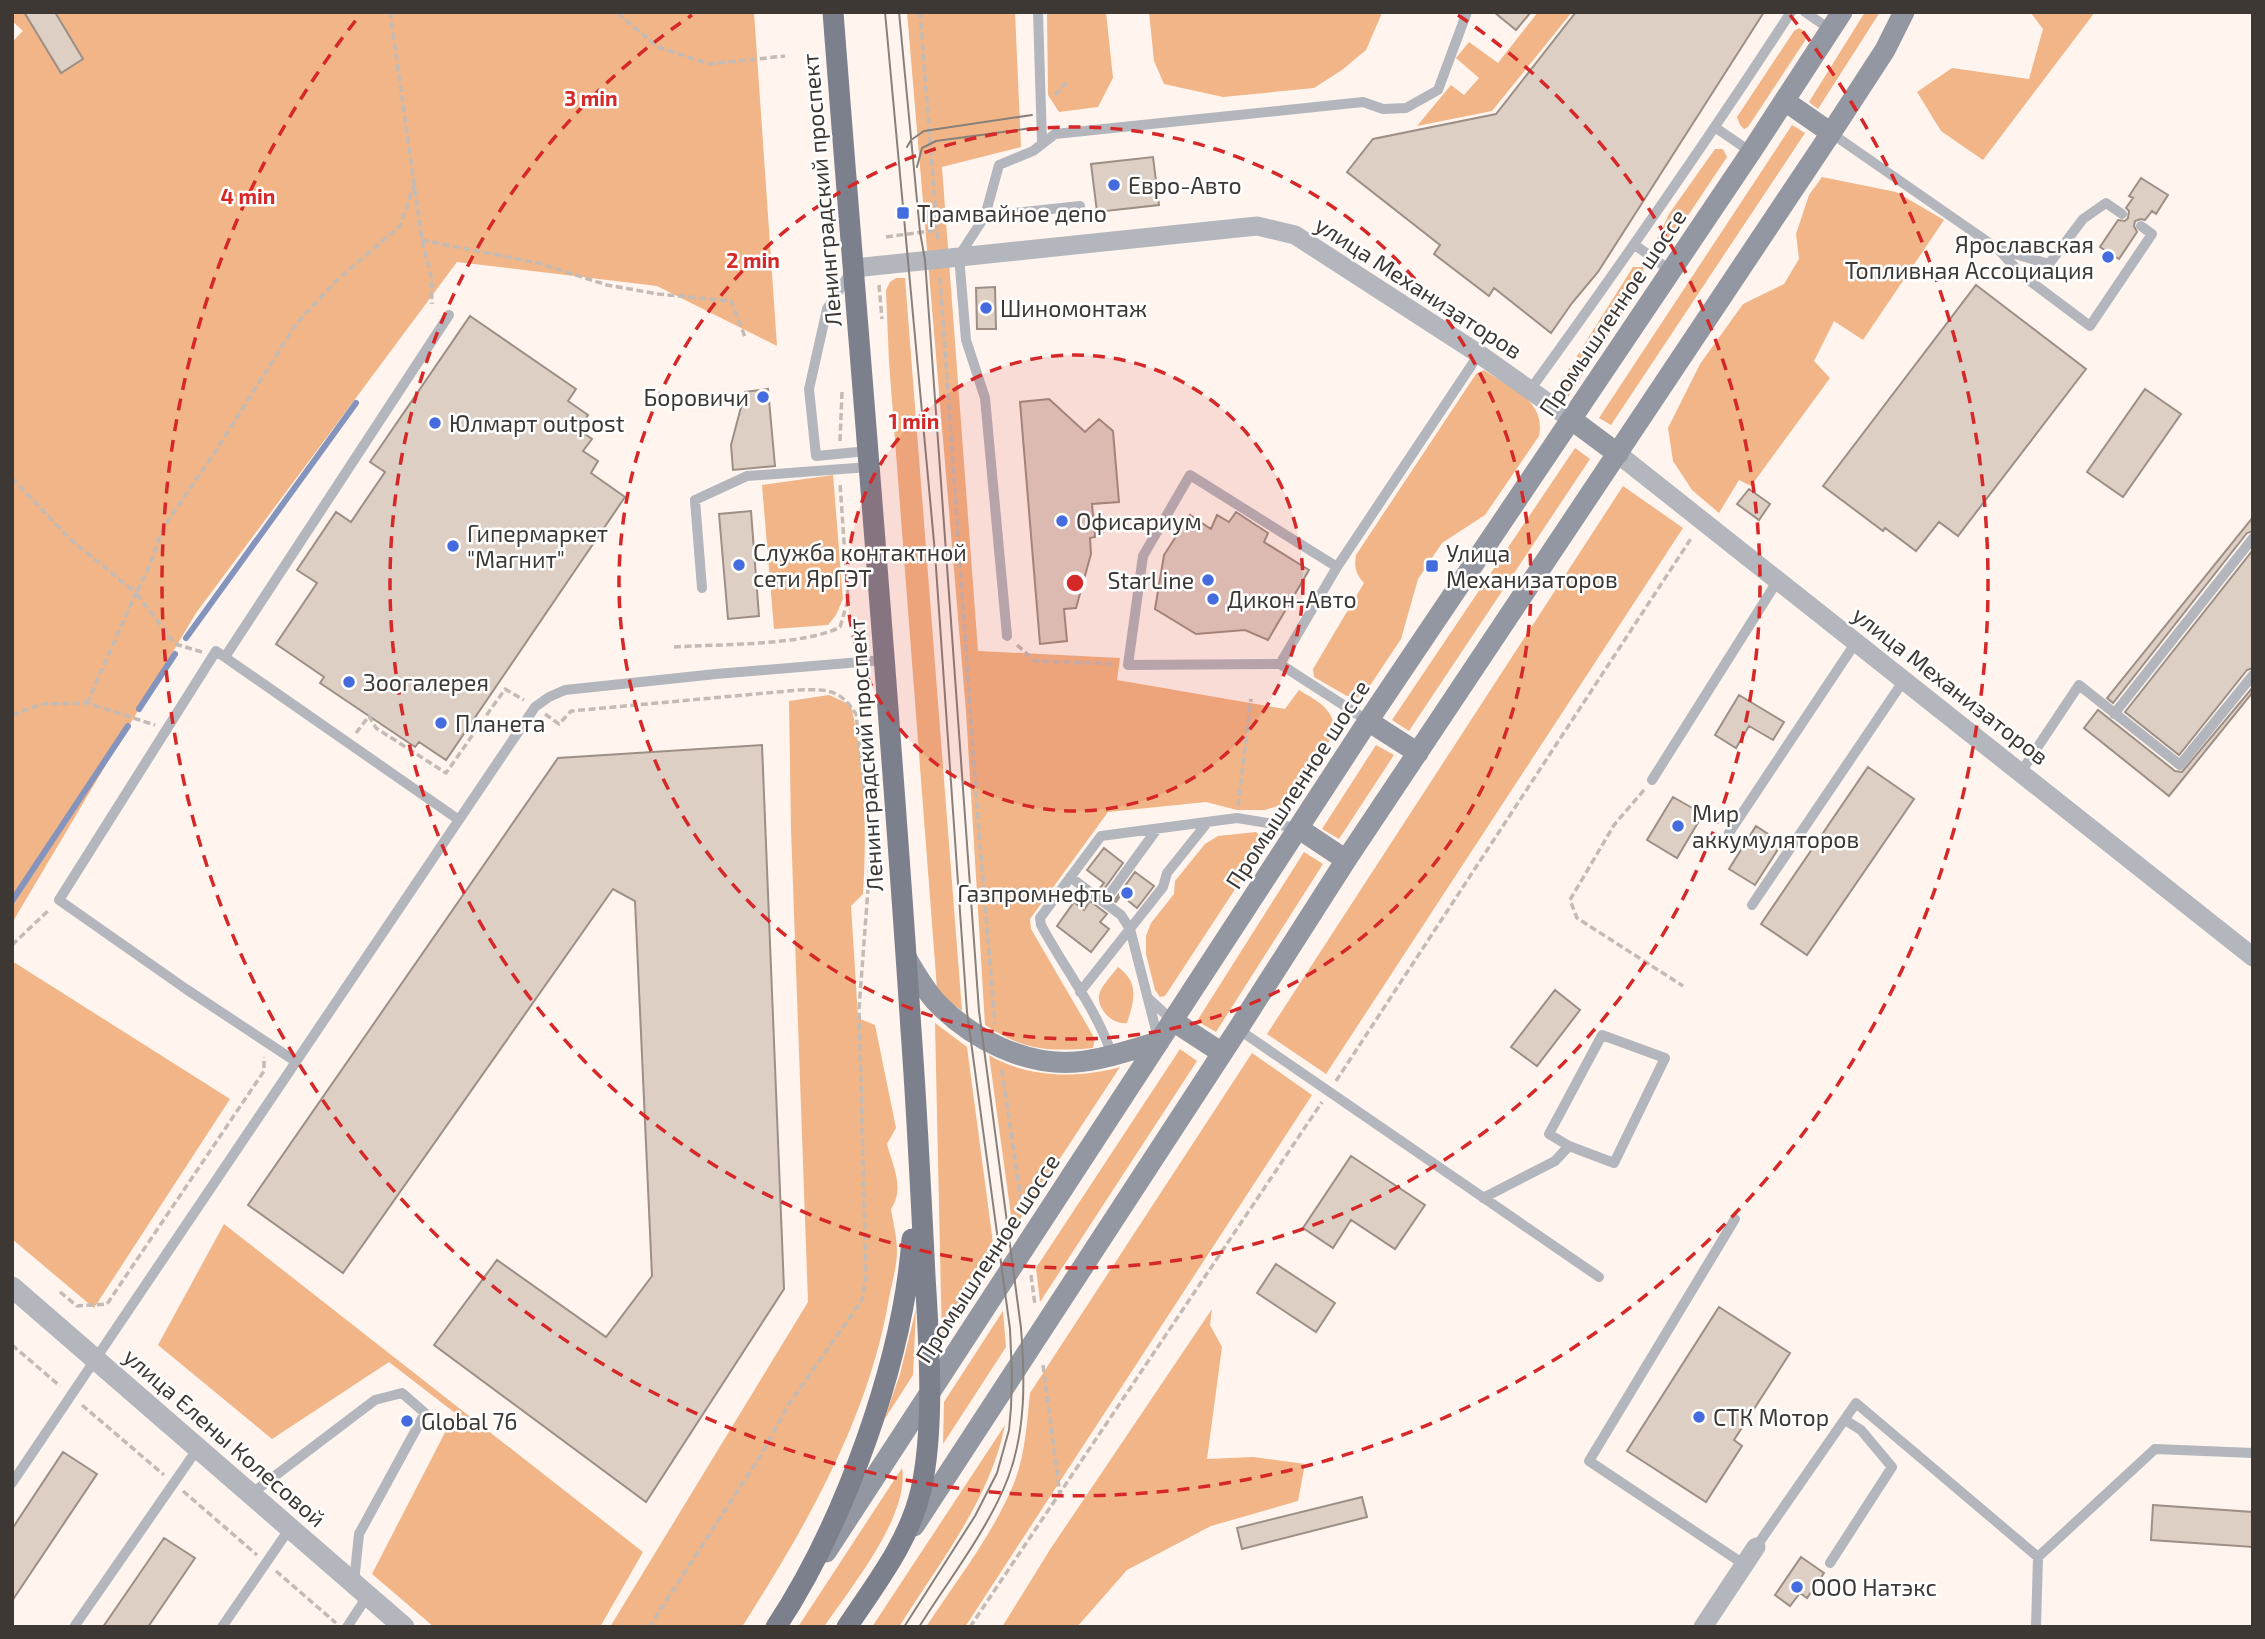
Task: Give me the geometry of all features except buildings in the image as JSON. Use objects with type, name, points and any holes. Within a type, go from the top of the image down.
[{"type":"main road","name":"Ленинградский проспект","points":[[833,12],[907,959],[928,1322],[928,1396],[921,1491],[901,1545],[848,1627]]},
{"type":"main road","points":[[901,1545],[1346,860],[1831,133],[1885,50],[1904,12]]},
{"type":"main road","name":"Промышленное шоссе","points":[[802,1588],[1298,828],[1836,21]]},
{"type":"main road","points":[[1785,101],[1831,133]]},
{"type":"main road","points":[[1571,419],[1618,454]]},
{"type":"main road","points":[[1368,722],[1418,753]]},
{"type":"main road","points":[[1298,828],[1346,860]]},
{"type":"main road","points":[[907,959],[929,993],[952,1017],[998,1046],[1038,1060],[1092,1060],[1159,1042]]},
{"type":"main road","points":[[1173,1021],[1222,1053]]},
{"type":"main road","name":"Ленинградский проспект","points":[[776,1627],[802,1588],[850,1482],[888,1370],[911,1261],[917,1118]]},
{"type":"street","name":"улица Механизаторов","points":[[853,268],[1257,226],[1295,235],[1479,354],[1571,419]]},
{"type":"street","name":"улица Механизаторов","points":[[1618,454],[2253,957]]},
{"type":"street","name":"улица Елены Колесовой","points":[[12,1287],[404,1627]]},
{"type":"street","points":[[1703,1627],[1756,1547]]},
{"type":"lane","points":[[1038,12],[1042,142]]},
{"type":"lane","points":[[1007,636],[985,398],[965,340],[959,256],[985,216],[999,165],[1033,151],[1055,134],[1363,102],[1383,109],[1406,108],[1438,90],[1467,12]]},
{"type":"lane","points":[[1530,390],[1716,128],[1791,12]]},
{"type":"lane","points":[[1805,12],[1836,21]]},
{"type":"lane","points":[[1716,128],[1751,152]]},
{"type":"lane","points":[[1831,133],[1998,248],[2022,275],[2090,326],[2152,233],[2141,226]]},
{"type":"lane","points":[[1998,248],[2049,264],[2083,219],[2106,203],[2122,214]]},
{"type":"lane","points":[[985,216],[1080,206]]},
{"type":"lane","points":[[1635,245],[1671,271]]},
{"type":"lane","points":[[853,268],[827,309],[809,389],[816,456],[839,454],[870,459]]},
{"type":"lane","points":[[225,657],[449,315]]},
{"type":"lane","points":[[1280,664],[1337,568],[1479,354]]},
{"type":"lane","points":[[702,587],[695,500],[747,476],[839,469],[870,459]]},
{"type":"lane","points":[[1337,568],[1190,475],[1143,556],[1128,664],[1280,664],[1368,722]]},
{"type":"lane","points":[[2114,713],[2253,538]]},
{"type":"lane","points":[[1652,780],[1779,580]]},
{"type":"lane","points":[[1729,833],[1856,641]]},
{"type":"lane","points":[[295,1061],[59,900],[211,658],[216,651],[459,820]]},
{"type":"lane","points":[[12,1483],[535,707],[565,690],[884,660]]},
{"type":"lane","points":[[2021,772],[2079,685],[2180,765],[2253,675]]},
{"type":"lane","points":[[1752,905],[1904,679]]},
{"type":"lane","points":[[1112,1055],[1100,1022],[1041,925],[1040,918],[1101,836],[1237,818],[1298,828]]},
{"type":"lane","points":[[1080,992],[1163,887],[1167,873],[1207,823]]},
{"type":"lane","points":[[1104,902],[1157,829]]},
{"type":"lane","points":[[1070,877],[1121,915],[1130,929],[1159,1042]]},
{"type":"lane","points":[[1148,999],[1173,1021]]},
{"type":"lane","points":[[1238,1029],[1599,1277]]},
{"type":"lane","points":[[1602,1035],[1665,1058],[1614,1163],[1569,1146],[1549,1134],[1602,1035]]},
{"type":"lane","points":[[1483,1198],[1555,1161],[1569,1146]]},
{"type":"lane","points":[[1735,1219],[1589,1461],[1745,1565]]},
{"type":"lane","points":[[251,1494],[375,1400],[402,1393],[425,1413],[359,1534],[361,1589],[347,1627]]},
{"type":"lane","points":[[1756,1547],[1856,1403],[2038,1557]]},
{"type":"lane","points":[[1830,1563],[1892,1467],[1861,1430],[1845,1420]]},
{"type":"lane","points":[[74,1627],[198,1448]]},
{"type":"lane","points":[[2036,1627],[2038,1557],[2155,1449],[2253,1453]]},
{"type":"lane","points":[[222,1627],[290,1528]]},
{"type":"path","points":[[390,12],[422,240],[431,276],[432,304]]},
{"type":"path","points":[[619,12],[658,47],[709,64],[785,56]]},
{"type":"path","points":[[920,12],[978,819],[998,1046],[1060,1494]]},
{"type":"path","points":[[88,704],[149,567],[163,528],[296,324],[336,281],[400,226],[414,185]]},
{"type":"path","points":[[886,237],[937,230]]},
{"type":"path","points":[[422,240],[538,263],[607,285],[731,301],[745,337]]},
{"type":"path","points":[[882,319],[879,283],[890,282]]},
{"type":"path","points":[[839,454],[841,379]]},
{"type":"path","points":[[674,647],[796,639],[830,633],[840,627],[848,600],[839,469]]},
{"type":"path","points":[[12,478],[70,539],[136,593],[175,644],[197,649],[211,658]]},
{"type":"path","points":[[970,1627],[1328,1093],[1702,521]]},
{"type":"path","points":[[1007,636],[1035,661],[1128,664]]},
{"type":"path","points":[[348,744],[369,716],[376,728],[446,773],[505,689],[559,724],[571,711],[825,689],[846,699],[856,714],[871,849],[859,1009],[866,1277],[862,1300],[789,1404],[761,1455],[649,1627]]},
{"type":"path","points":[[1237,818],[1251,699]]},
{"type":"path","points":[[12,715],[41,704],[88,704],[167,728]]},
{"type":"path","points":[[1652,780],[1614,825],[1570,900],[1577,918],[1683,986]]},
{"type":"path","points":[[12,945],[59,900]]},
{"type":"path","points":[[60,1292],[77,1306],[107,1304],[264,1071],[259,1038]]},
{"type":"shaded area","points":[[12,12],[754,12],[777,346],[657,286],[457,262],[196,613],[12,923],[12,42],[23,31],[12,21]]},
{"type":"shaded area","points":[[907,12],[1015,12],[1021,147],[942,167],[978,651],[1120,658],[1117,680],[1285,709],[1299,690],[1327,710],[1336,731],[1294,794],[1281,805],[1265,810],[1237,810],[1206,802],[1108,812],[1030,919],[1031,929],[1095,1039],[1093,1048],[1062,1050],[1036,1047],[1012,1040],[985,1025],[966,712]]},
{"type":"shaded area","points":[[1047,12],[1106,12],[1113,78],[1098,107],[1059,112],[1048,95]]},
{"type":"shaded area","points":[[1149,12],[1382,13],[1366,50],[1314,88],[1223,97],[1164,84],[1154,61]]},
{"type":"shaded area","points":[[1538,12],[1572,12],[1492,111],[1417,126],[1451,85],[1464,95],[1479,78],[1456,58],[1469,42],[1498,63]]},
{"type":"shaded area","points":[[1865,12],[1880,12],[1818,109],[1809,102]]},
{"type":"shaded area","points":[[2030,12],[2095,12],[1983,160],[1941,131],[1917,92],[1952,68],[2029,79],[2043,29]]},
{"type":"shaded area","points":[[1799,28],[1804,31],[1806,39],[1748,127],[1744,129],[1737,117],[1794,31]]},
{"type":"shaded area","points":[[1792,125],[1805,133],[1611,425],[1599,418]]},
{"type":"shaded area","points":[[1715,149],[1723,149],[1727,157],[1673,238],[1663,247],[1660,246],[1657,239],[1669,214]]},
{"type":"shaded area","points":[[1822,177],[1896,192],[1944,220],[1863,340],[1834,321],[1814,361],[1830,378],[1751,486],[1739,480],[1719,513],[1692,490],[1673,461],[1668,428],[1700,364],[1743,304],[1784,284],[1799,259],[1796,234],[1809,195]]},
{"type":"shaded area","points":[[1633,267],[1643,267],[1645,279],[1568,397],[1558,386]]},
{"type":"shaded area","points":[[896,278],[905,278],[962,1011],[937,989],[889,362],[886,290]]},
{"type":"shaded area","points":[[1484,370],[1515,389],[1532,404],[1540,424],[1539,436],[1485,515],[1442,543],[1418,579],[1401,639],[1367,690],[1358,697],[1347,696],[1314,677],[1313,669],[1364,583],[1356,570],[1356,555],[1476,374]]},
{"type":"shaded area","points":[[1575,448],[1590,459],[1409,731],[1392,720]]},
{"type":"shaded area","points":[[833,475],[843,599],[828,625],[774,629],[762,485]]},
{"type":"shaded area","points":[[1623,486],[1683,528],[1326,1074],[1267,1034]]},
{"type":"shaded area","points":[[829,695],[851,705],[856,728],[865,823],[863,894],[851,906],[858,1018],[875,1025],[896,1128],[887,1144],[897,1185],[891,1209],[897,1257],[880,1342],[867,1386],[832,1470],[789,1550],[742,1627],[610,1627],[808,1302],[789,701]]},
{"type":"shaded area","points":[[1376,745],[1394,755],[1339,839],[1322,829]]},
{"type":"shaded area","points":[[1256,832],[1266,842],[1165,996],[1160,997],[1155,990],[1146,954],[1146,936],[1151,923],[1174,894],[1175,881],[1205,844],[1218,836]]},
{"type":"shaded area","points":[[1304,852],[1323,864],[1216,1032],[1197,1021]]},
{"type":"shaded area","points":[[12,961],[230,1099],[94,1308],[12,1239]]},
{"type":"shaded area","points":[[1118,967],[1130,979],[1132,986],[1133,1000],[1127,1023],[1111,1019],[1103,1011],[1099,1000],[1102,988]]},
{"type":"shaded area","points":[[935,1023],[967,1047],[995,1258],[942,1341]]},
{"type":"shaded area","points":[[1180,1049],[1197,1061],[1040,1302],[1036,1268]]},
{"type":"shaded area","points":[[1252,1053],[1312,1095],[965,1627],[926,1627],[985,1539],[1014,1483],[1023,1450],[1030,1393]]},
{"type":"shaded area","points":[[989,1055],[1019,1068],[1053,1074],[1070,1075],[1120,1067],[1013,1230]]},
{"type":"shaded area","points":[[224,1224],[643,1552],[600,1627],[434,1627],[372,1574],[455,1413],[389,1362],[272,1439],[158,1345]]},
{"type":"shaded area","points":[[916,1309],[913,1375],[884,1420],[900,1374]]},
{"type":"shaded area","points":[[1212,1309],[1210,1325],[1222,1347],[1207,1459],[1253,1457],[1305,1464],[1298,1501],[1211,1526],[1127,1570],[1077,1627],[1002,1627],[1051,1548]]},
{"type":"shaded area","points":[[1003,1311],[1006,1347],[943,1444],[944,1402]]},
{"type":"shaded area","points":[[1005,1425],[998,1453],[975,1505],[899,1627],[872,1627]]},
{"type":"shaded area","points":[[902,1468],[902,1487],[897,1508],[876,1551],[824,1627],[798,1627]]},
{"type":"waterway","points":[[186,638],[356,403]]},
{"type":"waterway","points":[[139,709],[175,654]]},
{"type":"waterway","points":[[12,901],[128,726]]},
{"type":"tram line","points":[[885,12],[935,553],[967,1012],[1010,1329],[1012,1375],[1009,1430],[997,1473],[975,1516],[904,1627]]},
{"type":"tram line","points":[[899,12],[925,260],[979,1011],[1021,1328],[1023,1366],[1021,1423],[1008,1478],[979,1535],[919,1627]]},
{"type":"tram line","points":[[907,147],[911,140],[924,131],[1032,115]]},
{"type":"tram line","points":[[917,167],[922,148],[936,141],[1032,128]]},
{"type":"place","name":"Евро-Авто","points":[[1114,185]]},
{"type":"place","name":"Трамвайное депо","points":[[903,213]]},
{"type":"place","name":"Ярославская Топливная Ассоциация","points":[[2108,257]]},
{"type":"place","name":"Шиномонтаж","points":[[986,308]]},
{"type":"place","name":"Боровичи","points":[[763,397]]},
{"type":"place","name":"Юлмарт outpost","points":[[435,423]]},
{"type":"place","name":"Офисариум","points":[[1062,521]]},
{"type":"place","name":"Гипермаркет \"Магнит\"","points":[[453,546]]},
{"type":"place","name":"Служба контактной сети ЯрГЭТ","points":[[739,565]]},
{"type":"place","name":"Улица Механизаторов","points":[[1432,566]]},
{"type":"place","name":"StarLine","points":[[1208,580]]},
{"type":"place","name":"Дикон-Авто","points":[[1213,599]]},
{"type":"place","name":"Зоогалерея","points":[[349,682]]},
{"type":"place","name":"Планета","points":[[441,723]]},
{"type":"place","name":"Мир аккумуляторов","points":[[1678,826]]},
{"type":"place","name":"Газпромнефть","points":[[1127,893]]},
{"type":"place","name":"СТК Мотор","points":[[1699,1417]]},
{"type":"place","name":"Global 76","points":[[407,1421]]},
{"type":"place","name":"ООО Натэкс","points":[[1797,1587]]}]
